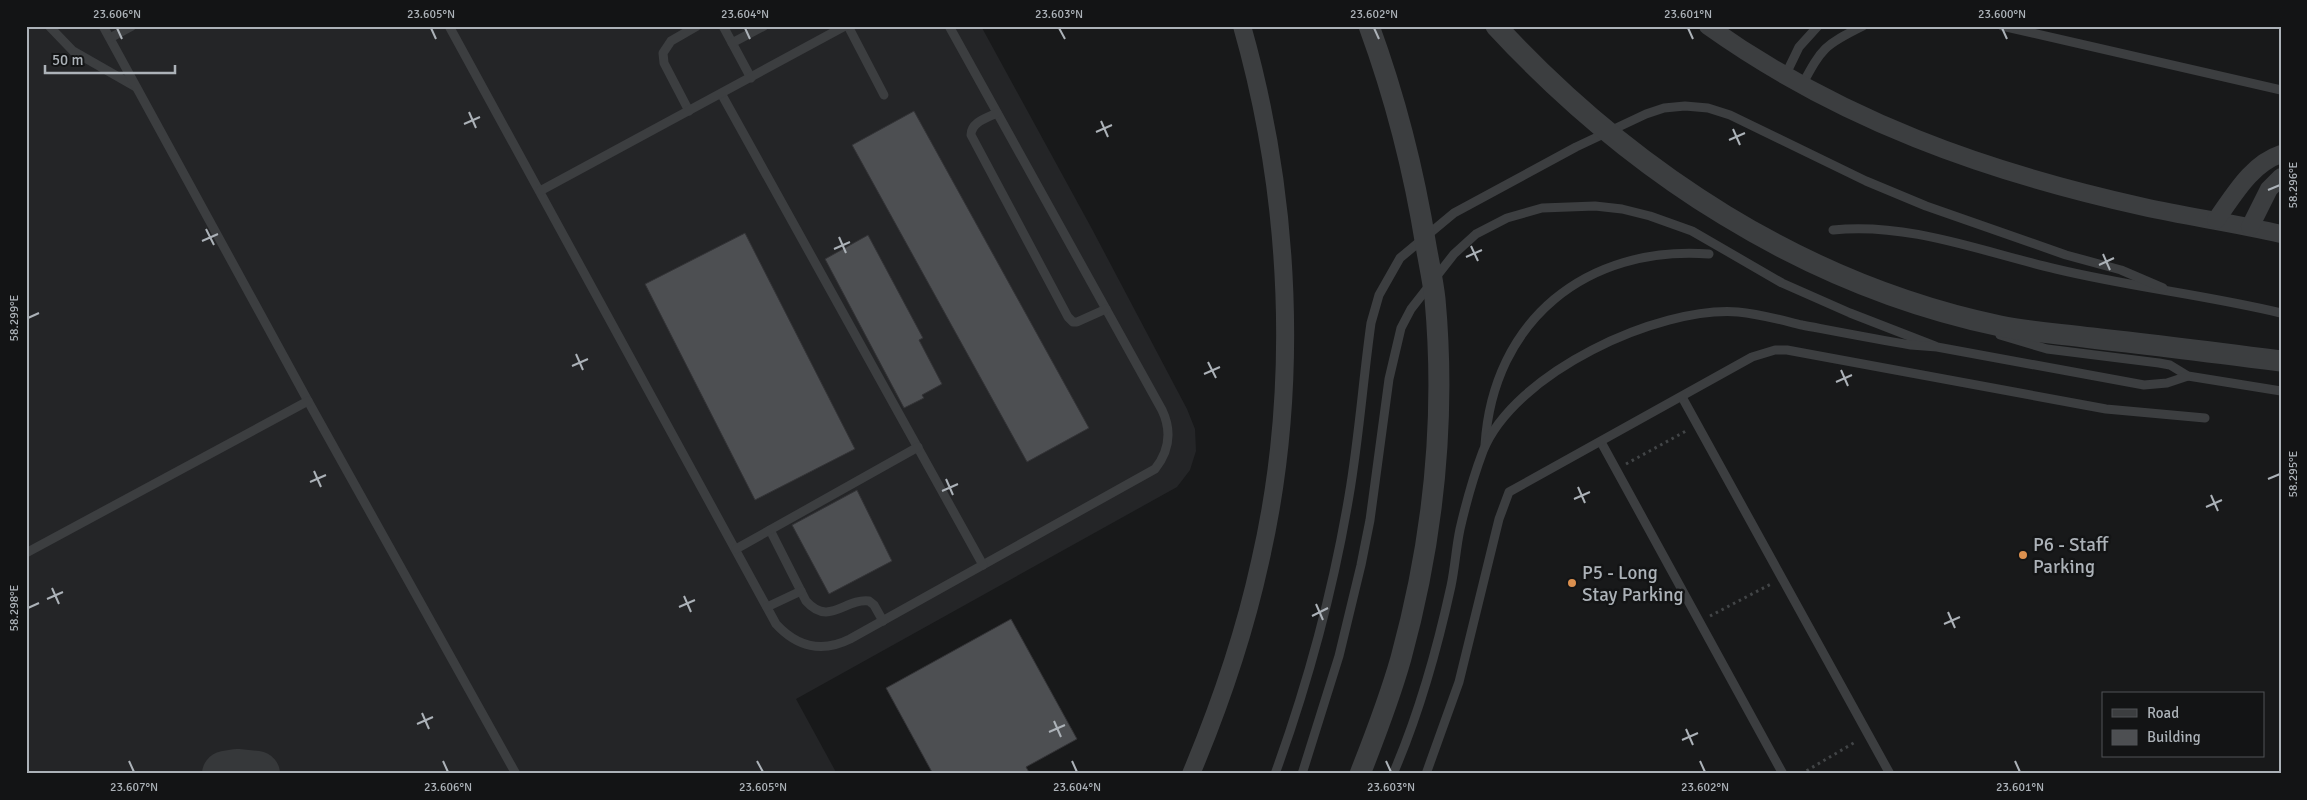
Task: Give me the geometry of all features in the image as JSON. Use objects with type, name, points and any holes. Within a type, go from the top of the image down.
[{"type":"street","points":[[1191,774],[1232,666],[1251,600],[1270,512],[1282,413],[1284,313],[1277,205],[1266,133],[1242,26]]},
{"type":"street","points":[[1360,774],[1382,717],[1401,659],[1416,600],[1435,480],[1438,419],[1438,358],[1435,298],[1421,215],[1402,132],[1384,68],[1369,26]]},
{"type":"street","points":[[1496,26],[1576,108],[1632,152],[1717,211],[1807,260],[1903,299],[2002,326],[2281,361]]},
{"type":"street","points":[[1708,26],[1802,85],[1901,133],[2003,171],[2144,207],[2250,226],[2281,234]]},
{"type":"street","points":[[2216,220],[2254,170],[2263,162],[2281,154]]},
{"type":"street","points":[[2250,226],[2269,189],[2281,177]]},
{"type":"lane","points":[[49,26],[62,42],[73,51],[136,88]]},
{"type":"lane","points":[[103,26],[308,401],[516,774]]},
{"type":"lane","points":[[110,38],[132,26]]},
{"type":"lane","points":[[449,26],[776,624],[797,642],[824,648],[838,645],[883,621],[1155,469],[1163,459],[1168,447],[1167,421],[949,26]]},
{"type":"lane","points":[[689,111],[664,63],[663,53],[671,41],[697,26]]},
{"type":"lane","points":[[722,26],[751,78]]},
{"type":"lane","points":[[732,43],[764,26]]},
{"type":"lane","points":[[540,192],[722,95],[846,26],[884,95]]},
{"type":"lane","points":[[1785,76],[1799,47],[1818,26]]},
{"type":"lane","points":[[1802,85],[1819,54],[1827,46],[1862,26]]},
{"type":"lane","points":[[2002,26],[2281,90]]},
{"type":"lane","points":[[722,95],[983,565]]},
{"type":"lane","points":[[1275,774],[1314,657],[1334,576],[1350,494],[1371,323],[1379,295],[1400,258],[1444,221],[1471,203],[1576,147],[1646,114],[1664,108],[1696,107],[1730,115],[1866,181],[1926,206],[2049,249],[2121,270],[2163,288]]},
{"type":"lane","points":[[997,112],[972,127],[971,135],[1068,317],[1073,322],[1077,322],[1106,310]]},
{"type":"lane","points":[[1302,774],[1339,656],[1361,565],[1370,520],[1389,379],[1401,328],[1411,309],[1454,254],[1476,234],[1507,218],[1542,208],[1595,206],[1622,209],[1671,222],[1699,235],[1782,283],[1850,313],[1937,347]]},
{"type":"lane","points":[[1833,230],[1873,228],[1912,233],[2123,284],[2163,288],[2281,313]]},
{"type":"lane","points":[[1393,774],[1408,735],[1436,648],[1452,580],[1460,530],[1484,448],[1491,400],[1502,370],[1521,335],[1553,300],[1572,285],[1615,264],[1661,253],[1709,254]]},
{"type":"lane","points":[[1484,448],[1497,426],[1525,396],[1564,366],[1595,348],[1630,332],[1703,313],[1738,312],[1911,345],[1937,347],[2144,385],[2167,383],[2188,376]]},
{"type":"lane","points":[[1969,318],[2006,338],[2047,349],[2164,364],[2188,376],[2281,391]]},
{"type":"lane","points":[[1426,774],[1459,682],[1499,519],[1509,492],[1752,357],[1775,350],[1787,350],[2106,409],[2205,418]]},
{"type":"lane","points":[[1682,397],[1890,774]]},
{"type":"lane","points":[[26,554],[308,401]]},
{"type":"lane","points":[[1601,442],[1783,774]]},
{"type":"lane","points":[[736,549],[918,448]]},
{"type":"lane","points":[[770,530],[809,605],[824,612],[834,612],[863,601],[869,601],[874,605],[883,621]]},
{"type":"lane","points":[[768,607],[801,591]]},
{"type":"path","points":[[1615,470],[1698,425]]},
{"type":"path","points":[[1699,622],[1782,578]]},
{"type":"path","points":[[1802,774],[1868,734]]},
{"type":"shaded area","points":[[26,26],[981,26],[1092,229],[1187,409],[1195,429],[1196,451],[1190,470],[1177,487],[796,699],[837,774],[26,774]]},
{"type":"building","points":[[914,111],[1089,428],[1027,462],[852,145]]},
{"type":"building","points":[[745,233],[855,449],[755,500],[645,284]]},
{"type":"building","points":[[868,235],[923,338],[919,340],[942,384],[922,395],[924,398],[904,408],[825,259]]},
{"type":"building","points":[[857,490],[892,561],[829,594],[792,525]]},
{"type":"building","points":[[1011,619],[1077,739],[1026,767],[1030,774],[933,774],[886,688]]},
{"type":"taxiway","points":[[225,774],[237,772],[257,774]]},
{"type":"place","name":"P6 - Staff Parking","points":[[2023,555]]},
{"type":"place","name":"P5 - Long Stay Parking","points":[[1572,583]]}]
